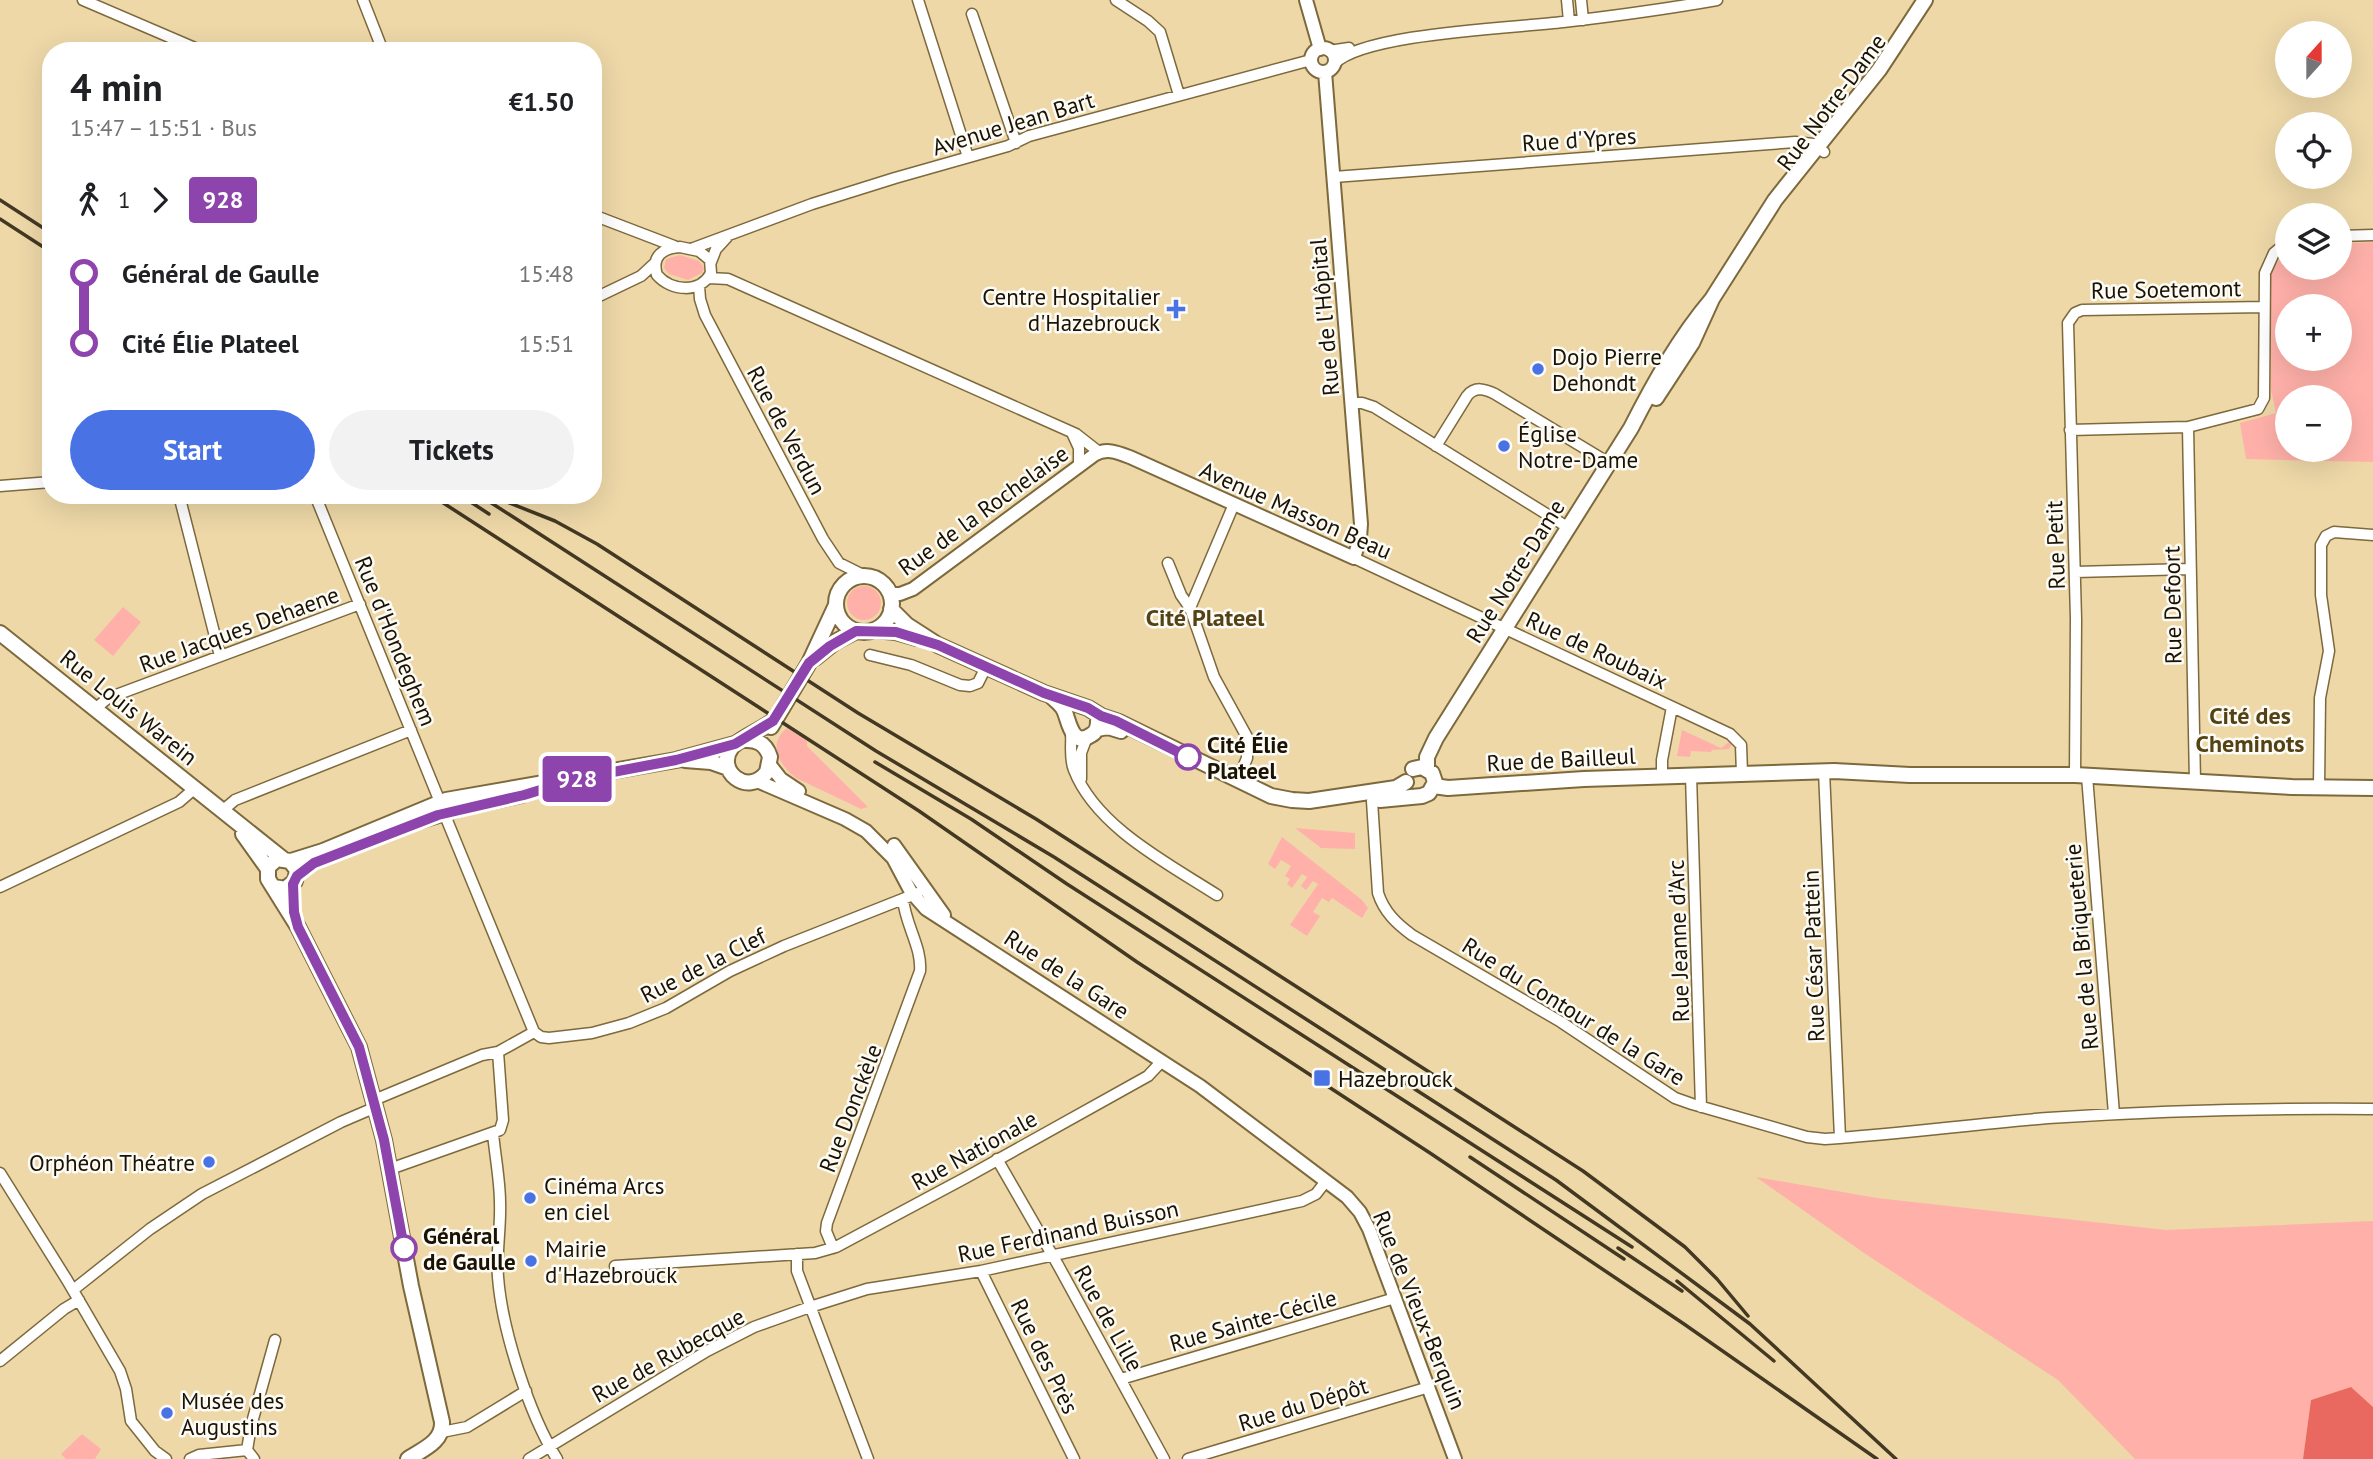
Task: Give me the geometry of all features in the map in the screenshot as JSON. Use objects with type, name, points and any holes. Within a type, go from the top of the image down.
[{"type":"main road","name":"Rue Notre-Dame","points":[[1821,149],[1879,70],[1925,0]]},
{"type":"main road","name":"Rue Notre-Dame","points":[[1415,773],[1631,428],[1670,357],[1712,299],[1780,194],[1880,82],[1932,0]]},
{"type":"main road","points":[[773,721],[739,742],[728,755],[728,768],[739,780],[747,783],[765,776],[770,765],[767,749],[773,721],[809,663],[838,595],[845,583],[854,578],[865,576],[880,581],[907,625],[938,645]]},
{"type":"main road","points":[[874,630],[886,620],[891,601]]},
{"type":"main road","points":[[836,605],[841,620],[856,631]]},
{"type":"main road","points":[[809,663],[830,646],[856,631],[901,633],[938,645],[1044,693],[1090,710],[1271,796],[1303,801],[1390,789],[1415,773],[1434,776],[1434,786],[1428,794],[1418,796],[1303,807],[1278,805],[1226,783],[1118,729],[1108,727],[1078,737],[1069,726],[1058,702],[1044,693]]},
{"type":"main road","name":"Rue Louis Warein","points":[[0,633],[225,814],[287,860]]},
{"type":"main road","points":[[1069,726],[1073,710],[1090,710]]},
{"type":"main road","points":[[1090,710],[1098,723],[1092,733]]},
{"type":"main road","points":[[408,1459],[435,1441],[442,1432],[441,1417],[411,1286],[375,1103],[356,1040],[298,927],[268,879],[268,869],[275,860],[287,860],[341,844],[442,808],[524,795],[576,779],[676,760],[739,742],[757,741],[767,749]]},
{"type":"main road","points":[[676,760],[707,762],[728,768]]},
{"type":"main road","points":[[1824,771],[1910,775],[2081,776],[2319,788],[2373,788]]},
{"type":"main road","name":"Rue de Bailleul","points":[[1434,786],[1448,788],[1571,779],[1824,771]]},
{"type":"main road","points":[[1415,773],[1409,791],[1418,796]]},
{"type":"main road","points":[[274,887],[285,889],[309,866],[322,859],[442,808]]},
{"type":"main road","name":"Rue Louis Warein","points":[[225,814],[268,869]]},
{"type":"main road","points":[[287,860],[297,870],[294,912],[298,927]]},
{"type":"street","points":[[83,0],[181,42]]},
{"type":"street","points":[[363,0],[379,42]]},
{"type":"street","points":[[918,0],[968,157]]},
{"type":"street","points":[[1115,0],[1149,21],[1160,32],[1179,95]]},
{"type":"street","name":"Rue de l'Hôpital","points":[[1306,0],[1327,59],[1361,529],[1353,558]]},
{"type":"street","points":[[1567,0],[1569,21]]},
{"type":"street","points":[[1581,0],[1583,20]]},
{"type":"street","points":[[1327,59],[1314,52],[1311,60],[1314,68],[1327,59],[1367,46],[1401,39],[1583,20],[1717,0]]},
{"type":"street","points":[[972,14],[1016,143]]},
{"type":"street","name":"Avenue Jean Bart","points":[[686,248],[812,204],[1016,143],[1029,136],[1311,60]]},
{"type":"street","name":"Rue d'Ypres","points":[[1334,177],[1795,142],[1810,143],[1821,149]]},
{"type":"street","points":[[602,219],[704,254],[711,262]]},
{"type":"street","points":[[640,234],[653,247],[657,275],[665,282]]},
{"type":"street","points":[[633,280],[665,282],[682,288],[699,285],[709,278],[716,250],[729,235]]},
{"type":"street","points":[[2352,236],[2373,235]]},
{"type":"street","points":[[602,295],[633,280],[666,249],[686,248]]},
{"type":"street","points":[[2070,430],[2188,427],[2253,412],[2260,407],[2264,398],[2263,307],[2266,267],[2275,252]]},
{"type":"street","name":"Avenue Masson Beau","points":[[709,278],[729,279],[1070,432],[1099,452],[1120,454],[1506,628]]},
{"type":"street","name":"Rue de Verdun","points":[[699,285],[700,302],[705,315],[823,539],[839,564],[865,576]]},
{"type":"street","name":"Rue Soetemont","points":[[2072,316],[2078,311],[2088,309],[2263,307]]},
{"type":"street","name":"Rue Petit","points":[[2072,316],[2067,328],[2081,776]]},
{"type":"street","points":[[1436,446],[1467,396],[1473,391],[1483,389],[1609,463]]},
{"type":"street","points":[[1352,403],[1374,407],[1569,528]]},
{"type":"street","name":"Rue Defoort","points":[[2188,427],[2195,782]]},
{"type":"street","points":[[1070,432],[1079,445],[1079,467]]},
{"type":"street","name":"Rue de la Rochelaise","points":[[891,601],[916,586],[1099,452]]},
{"type":"street","points":[[0,486],[42,483]]},
{"type":"street","points":[[181,504],[220,656]]},
{"type":"street","name":"Rue d'Hondeghem","points":[[319,504],[534,1032]]},
{"type":"street","points":[[1190,608],[1234,504]]},
{"type":"street","points":[[2319,788],[2320,698],[2329,651],[2321,595],[2320,549],[2324,539],[2334,532],[2373,535]]},
{"type":"street","points":[[1168,563],[1181,595],[1190,608],[1214,677],[1247,737],[1247,758],[1238,780]]},
{"type":"street","points":[[2075,572],[2190,569]]},
{"type":"street","name":"Rue Jacques Dehaene","points":[[95,709],[108,698],[360,604]]},
{"type":"street","name":"Rue de Roubaix","points":[[1506,628],[1738,739],[1742,748],[1742,773]]},
{"type":"street","points":[[870,655],[905,663],[966,686],[978,682],[986,667]]},
{"type":"street","points":[[1662,776],[1662,760],[1672,707]]},
{"type":"street","points":[[1069,726],[1072,763],[1099,808],[1127,835],[1217,895]]},
{"type":"street","points":[[225,814],[235,800],[411,730]]},
{"type":"street","points":[[1082,783],[1081,753],[1092,733]]},
{"type":"street","points":[[770,765],[781,779],[794,788],[879,831],[901,853],[914,895]]},
{"type":"street","name":"Rue César Pattein","points":[[1824,771],[1840,1138]]},
{"type":"street","name":"Rue Jeanne d'Arc","points":[[1691,775],[1703,1091],[1701,1107]]},
{"type":"street","name":"Rue de la Briqueterie","points":[[2081,776],[2114,1114]]},
{"type":"street","points":[[757,781],[821,808],[866,831],[894,858],[914,895]]},
{"type":"street","points":[[0,887],[179,802],[194,789]]},
{"type":"street","name":"Rue du Contour de la Gare","points":[[1372,801],[1378,893],[1383,906],[1394,921],[1412,935],[1568,1027],[1675,1098],[1701,1107],[1807,1137],[1840,1138],[2114,1114],[2239,1108],[2373,1108]]},
{"type":"street","name":"Rue de la Gare","points":[[914,895],[926,909],[1162,1061]]},
{"type":"street","name":"Rue Donckèle","points":[[832,1248],[827,1234],[827,1223],[917,982],[920,963],[905,913],[914,895]]},
{"type":"street","name":"Rue de la Clef","points":[[534,1032],[545,1038],[583,1035],[629,1023],[666,1008],[730,971],[785,946],[914,895]]},
{"type":"street","points":[[73,1290],[144,1233],[202,1194],[375,1103],[482,1055],[498,1052],[534,1032]]},
{"type":"street","points":[[390,1169],[500,1130],[503,1122],[498,1052]]},
{"type":"street","name":"Rue Nationale","points":[[615,1266],[797,1254],[832,1248],[1147,1076],[1162,1061]]},
{"type":"street","name":"Rue de Vieux-Berquin","points":[[1162,1061],[1219,1100],[1347,1197],[1364,1218],[1455,1459]]},
{"type":"street","points":[[493,1133],[500,1202],[498,1280],[506,1323],[526,1391],[557,1459]]},
{"type":"street","name":"Rue de Lille","points":[[997,1159],[1164,1459]]},
{"type":"street","points":[[0,1173],[123,1376],[131,1421],[155,1451],[166,1459]]},
{"type":"street","name":"Rue Ferdinand Buisson","points":[[810,1307],[867,1289],[981,1271],[1307,1199],[1316,1194],[1326,1181]]},
{"type":"street","points":[[797,1254],[797,1271],[868,1459]]},
{"type":"street","name":"Rue des Près","points":[[981,1271],[1074,1459]]},
{"type":"street","name":"Rue Sainte-Cécile","points":[[1121,1379],[1395,1298]]},
{"type":"street","points":[[0,1361],[79,1300]]},
{"type":"street","name":"Rue de Rubecque","points":[[529,1459],[715,1346],[754,1327],[810,1307]]},
{"type":"street","points":[[190,1459],[199,1455],[251,1455],[251,1426],[275,1340]]},
{"type":"street","name":"Rue du Dépôt","points":[[1188,1459],[1429,1387]]},
{"type":"street","points":[[442,1432],[467,1427],[526,1391]]},
{"type":"shaded area","points":[[2373,242],[2373,462],[2352,462],[2352,385],[2275,385],[2275,408],[2271,390],[2271,271],[2275,266],[2275,280],[2352,280],[2352,243]]},
{"type":"shaded area","points":[[680,255],[699,261],[704,268],[702,273],[688,280],[669,274],[664,268],[666,259]]},
{"type":"shaded area","points":[[2275,413],[2275,460],[2246,459],[2240,423]]},
{"type":"shaded area","points":[[864,586],[876,591],[881,603],[876,615],[864,620],[852,615],[847,603],[852,591]]},
{"type":"shaded area","points":[[123,607],[141,622],[113,656],[94,640]]},
{"type":"shaded area","points":[[787,728],[807,741],[807,746],[868,807],[861,809],[790,773],[780,761],[777,747],[781,734]]},
{"type":"shaded area","points":[[1682,730],[1721,748],[1729,742],[1732,744],[1729,749],[1691,751],[1690,757],[1677,756]]},
{"type":"shaded area","points":[[1295,828],[1355,833],[1355,849],[1321,848]]},
{"type":"shaded area","points":[[1282,837],[1362,900],[1368,908],[1362,918],[1332,898],[1329,902],[1322,898],[1313,912],[1320,916],[1307,936],[1290,925],[1318,884],[1313,881],[1306,890],[1301,886],[1307,877],[1302,874],[1292,888],[1287,884],[1290,879],[1285,876],[1291,866],[1281,860],[1275,869],[1268,864]]},
{"type":"shaded area","points":[[1756,1177],[1877,1198],[2166,1230],[2373,1221],[2373,1407],[2351,1387],[2311,1400],[2303,1459],[2135,1459],[2058,1380],[1864,1253]]},
{"type":"shaded area","points":[[2351,1387],[2373,1407],[2373,1459],[2303,1459],[2311,1400]]},
{"type":"shaded area","points":[[82,1434],[101,1449],[95,1459],[66,1459],[61,1454]]},
{"type":"railway","points":[[0,200],[42,227]]},
{"type":"railway","points":[[0,219],[42,246]]},
{"type":"railway","points":[[445,504],[919,811],[1137,962],[1430,1153],[1684,1324],[1877,1459]]},
{"type":"railway","points":[[474,504],[489,514]]},
{"type":"railway","points":[[493,504],[876,751],[1054,857],[1556,1180],[1750,1324],[1896,1459]]},
{"type":"railway","points":[[512,504],[555,521],[597,544],[858,713],[1036,819],[1583,1171],[1685,1247],[1748,1316]]},
{"type":"railway","points":[[875,762],[971,819],[1067,884],[1632,1247]]},
{"type":"railway","points":[[1470,1157],[1624,1259]]},
{"type":"railway","points":[[1618,1248],[1682,1291]]},
{"type":"railway","points":[[1677,1281],[1774,1361]]},
{"type":"bus line","name":"928","points":[[404,1248],[384,1140],[359,1047],[298,927],[294,912],[293,884],[297,876],[309,866],[412,823],[465,807],[524,795],[576,779],[676,760],[735,744],[773,721],[809,663],[830,646],[856,631],[896,632],[938,645],[1044,693],[1088,708],[1188,757]]},
{"type":"place","name":"Centre Hospitalier d'Hazebrouck","points":[[1176,309]]},
{"type":"place","name":"Dojo Pierre Dehondt","points":[[1538,369]]},
{"type":"place","name":"Église Notre-Dame","points":[[1504,446]]},
{"type":"place","name":"Cité Élie Plateel","points":[[1188,757]]},
{"type":"place","name":"Hazebrouck","points":[[1322,1078]]},
{"type":"place","name":"Orphéon Théatre","points":[[209,1162]]},
{"type":"place","name":"Cinéma Arcs en ciel","points":[[530,1198]]},
{"type":"place","name":"Général de Gaulle","points":[[404,1248]]},
{"type":"place","name":"Mairie d'Hazebrouck","points":[[531,1261]]},
{"type":"place","name":"Musée des Augustins","points":[[167,1413]]},
{"type":"district","name":"Cité Plateel","points":[[1205,617]]},
{"type":"district","name":"Cité des Cheminots","points":[[2250,729]]}]
